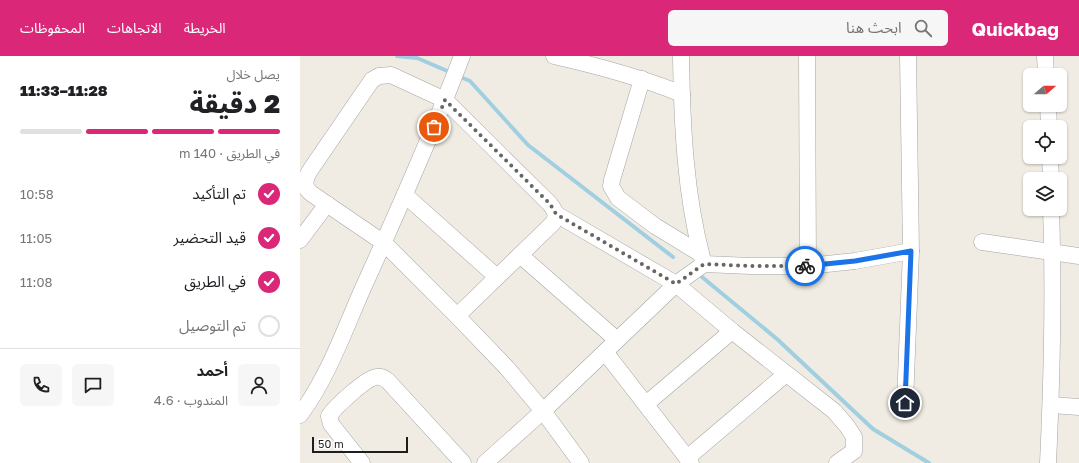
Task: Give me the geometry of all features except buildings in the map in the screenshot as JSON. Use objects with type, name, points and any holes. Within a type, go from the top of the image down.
[{"type":"street","points":[[300,415],[312,398],[320,382],[384,243],[447,96],[462,56]]},
{"type":"street","points":[[554,56],[599,66],[642,79],[682,94]]},
{"type":"street","points":[[681,56],[685,155],[690,196],[702,259]]},
{"type":"street","points":[[807,56],[808,266]]},
{"type":"street","points":[[905,403],[911,251],[908,56]]},
{"type":"street","points":[[1044,56],[1045,68]]},
{"type":"street","points":[[580,463],[543,411],[507,368],[384,243],[308,192],[305,184],[306,176],[372,80],[379,76],[391,75],[447,96],[550,204],[556,214],[676,284],[732,332],[834,411],[854,437],[854,451],[837,463]]},
{"type":"street","points":[[642,79],[611,186],[618,198],[702,259],[751,266],[808,266],[855,261],[911,251]]},
{"type":"street","points":[[405,195],[497,277]]},
{"type":"street","points":[[300,240],[327,204]]},
{"type":"street","points":[[457,316],[553,223],[556,218],[556,214]]},
{"type":"street","points":[[1048,463],[1051,405],[1052,216]]},
{"type":"street","points":[[982,242],[1079,256]]},
{"type":"street","points":[[520,255],[617,340]]},
{"type":"street","points":[[485,463],[543,411],[702,259]]},
{"type":"street","points":[[646,404],[732,332]]},
{"type":"street","points":[[605,352],[689,460],[786,374]]},
{"type":"street","points":[[357,461],[331,424],[329,416],[333,410],[367,382],[376,377],[383,377],[463,463]]},
{"type":"street","points":[[1051,405],[1079,406]]},
{"type":"waterway","points":[[397,56],[417,58],[452,73]]},
{"type":"waterway","points":[[458,76],[470,81],[528,145],[673,257]]},
{"type":"waterway","points":[[702,277],[777,339],[873,429],[929,463]]},
{"type":"way so far","points":[[434,127],[445,100],[550,204],[556,214],[676,284],[704,264],[805,266]]},
{"type":"route","points":[[805,266],[855,261],[911,251],[905,403]]}]
